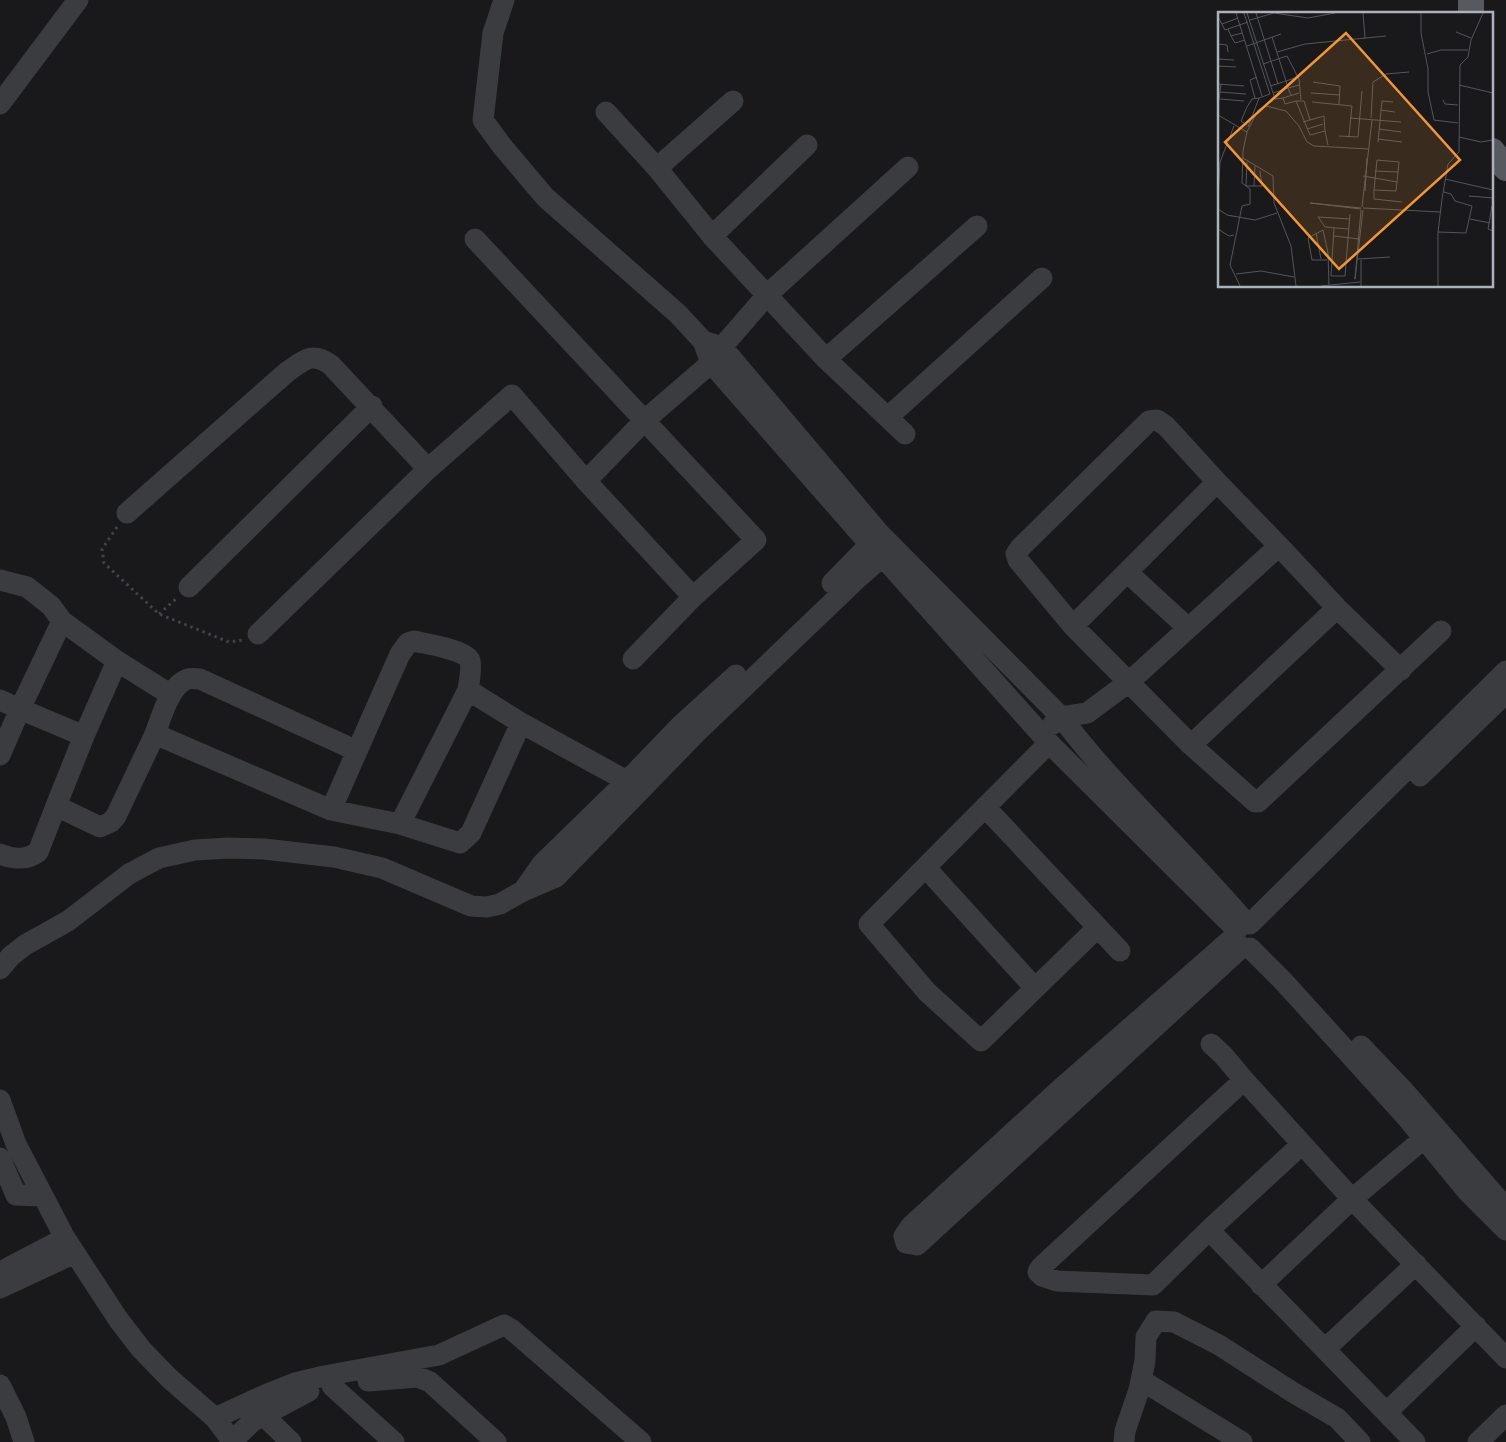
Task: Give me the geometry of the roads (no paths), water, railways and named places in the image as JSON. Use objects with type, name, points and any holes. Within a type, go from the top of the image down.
[{"type":"main road","points":[[1494,153],[1506,168]]},
{"type":"street","points":[[0,104],[78,0]]},
{"type":"street","points":[[504,0],[493,33],[483,120],[502,146],[545,197],[678,314],[881,546],[1061,717],[1076,754]]},
{"type":"street","points":[[657,168],[733,101]]},
{"type":"street","points":[[606,112],[657,168],[712,236],[826,359],[905,434]]},
{"type":"street","points":[[712,236],[807,145]]},
{"type":"street","points":[[586,481],[767,295],[908,167]]},
{"type":"street","points":[[826,359],[977,226]]},
{"type":"street","points":[[475,239],[756,540],[693,597],[634,659]]},
{"type":"street","points":[[888,417],[1042,278]]},
{"type":"street","points":[[128,513],[238,413],[304,360],[312,357],[322,358],[331,365],[372,406],[428,469]]},
{"type":"street","points":[[258,634],[428,469],[512,395],[586,481],[693,597]]},
{"type":"street","points":[[189,587],[372,406]]},
{"type":"street","points":[[1401,670],[1337,608],[1166,426],[1157,420],[1149,421],[1016,554],[1018,560],[1073,626],[1191,745],[1255,802],[1258,802],[1401,670],[1441,631]]},
{"type":"street","points":[[1073,626],[1217,482]]},
{"type":"street","points":[[881,546],[896,572],[1045,738],[1076,754],[1247,935],[1403,1090],[1467,1191],[1506,1230]]},
{"type":"street","points":[[523,891],[542,864],[628,781],[680,726],[881,546]]},
{"type":"street","points":[[0,969],[11,956],[24,946],[68,921],[129,874],[159,858],[195,850],[228,848],[264,849],[334,856],[382,868],[471,906],[487,907],[500,904],[523,891],[556,878],[881,546]]},
{"type":"street","points":[[1097,928],[981,1041],[927,992],[869,924],[985,807],[1061,717],[1087,713],[1129,682],[1279,546]]},
{"type":"street","points":[[1127,572],[1188,628]]},
{"type":"street","points":[[2,586],[27,587],[32,590],[51,606],[62,621],[117,661],[171,695]]},
{"type":"street","points":[[1191,745],[1337,608]]},
{"type":"street","points":[[0,755],[62,621]]},
{"type":"street","points":[[331,810],[400,654],[408,643],[414,642],[460,652],[468,657],[470,662],[468,690],[400,824]]},
{"type":"street","points":[[0,854],[18,859],[32,857],[38,852],[84,736],[117,661]]},
{"type":"street","points":[[1506,671],[1247,935],[1057,1092],[911,1226],[904,1236],[906,1243],[917,1245],[1506,693]]},
{"type":"street","points":[[56,806],[100,827],[111,822],[121,808],[171,695],[179,684],[188,679],[200,679],[357,751]]},
{"type":"street","points":[[468,690],[522,723],[628,781]]},
{"type":"street","points":[[0,700],[84,736]]},
{"type":"street","points":[[1076,754],[1087,713]]},
{"type":"street","points":[[155,734],[331,810],[400,824],[460,843],[471,833],[522,723]]},
{"type":"street","points":[[985,807],[1120,951]]},
{"type":"street","points":[[926,868],[1035,988]]},
{"type":"street","points":[[1211,1044],[1352,1199],[1506,1358]]},
{"type":"street","points":[[1244,1080],[1041,1267],[1038,1272],[1042,1276],[1057,1281],[1153,1286],[1209,1230],[1302,1144]]},
{"type":"street","points":[[0,1100],[16,1144],[43,1196],[70,1245],[118,1319],[141,1349],[168,1378],[215,1418],[232,1441],[253,1421],[308,1391],[350,1382],[418,1377],[430,1382],[496,1442]]},
{"type":"street","points":[[1261,1285],[1352,1199],[1429,1133]]},
{"type":"street","points":[[1429,1133],[1506,1208]]},
{"type":"street","points":[[0,1158],[8,1200],[43,1196]]},
{"type":"street","points":[[1209,1230],[1415,1442]]},
{"type":"street","points":[[0,1272],[70,1245]]},
{"type":"street","points":[[0,1288],[70,1245]]},
{"type":"street","points":[[1325,1349],[1416,1264]]},
{"type":"street","points":[[1124,1442],[1125,1431],[1145,1361],[1146,1337],[1156,1321],[1174,1322],[1219,1345],[1337,1418],[1360,1442]]},
{"type":"street","points":[[215,1418],[295,1383],[438,1355],[504,1325],[511,1329],[641,1442]]},
{"type":"street","points":[[1387,1412],[1476,1326]]},
{"type":"street","points":[[1141,1380],[1242,1442]]},
{"type":"street","points":[[0,1385],[16,1417],[24,1442]]},
{"type":"street","points":[[332,1386],[394,1442]]},
{"type":"street","points":[[263,1415],[291,1442]]},
{"type":"street","points":[[1478,1442],[1506,1415]]}]
